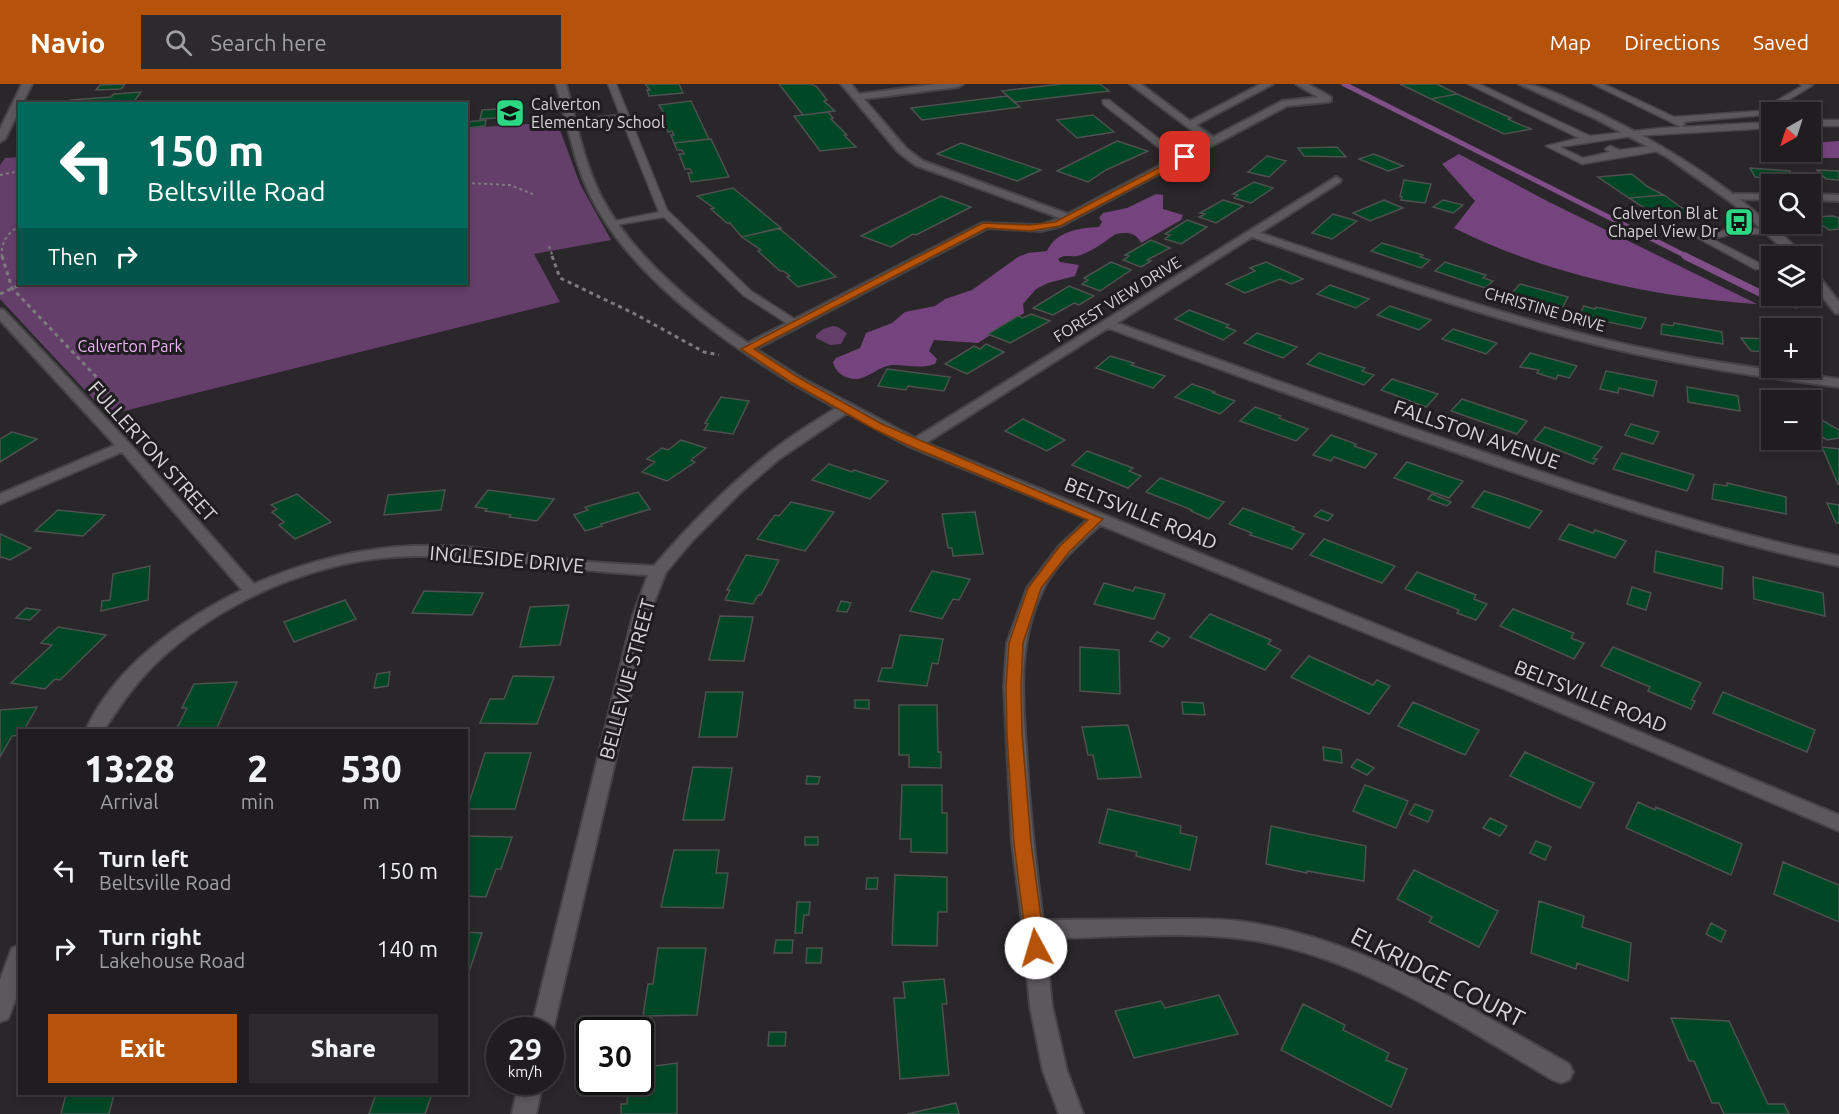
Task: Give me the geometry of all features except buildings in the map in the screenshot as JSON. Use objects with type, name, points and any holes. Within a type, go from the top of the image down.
[{"type":"street","points":[[18,102],[27,84]]},
{"type":"street","name":"BELTSVILLE ROAD","points":[[561,84],[589,181],[614,224],[647,266],[709,323],[746,349],[844,408],[915,444],[1518,688],[1839,823]]},
{"type":"street","points":[[846,84],[902,150],[919,163],[1070,218]]},
{"type":"street","points":[[857,97],[958,84]]},
{"type":"street","points":[[1135,84],[1213,142]]},
{"type":"street","points":[[1191,124],[1268,84]]},
{"type":"street","points":[[746,349],[986,225],[1041,228],[1057,224],[1285,103],[1328,99],[1301,84]]},
{"type":"street","points":[[1524,84],[1659,148],[1735,197],[1761,221]]},
{"type":"street","points":[[0,139],[18,102]]},
{"type":"street","name":"FOREST VIEW DRIVE","points":[[915,444],[1336,180]]},
{"type":"street","points":[[1735,197],[1761,197]]},
{"type":"street","points":[[1821,197],[1839,198]]},
{"type":"street","name":"CHRISTINE DRIVE","points":[[1250,233],[1559,332],[1664,356],[1839,383]]},
{"type":"street","points":[[1775,234],[1787,246]]},
{"type":"street","points":[[1821,286],[1839,310]]},
{"type":"street","name":"FULLERTON STREET","points":[[0,313],[124,446],[252,591]]},
{"type":"street","name":"FALLSTON AVENUE","points":[[1109,324],[1267,383],[1593,494],[1731,537],[1839,561]]},
{"type":"street","name":"BELLEVUE STREET","points":[[545,1017],[638,626],[658,571],[687,537],[738,487],[799,438],[844,408]]},
{"type":"street","points":[[0,499],[124,446]]},
{"type":"street","points":[[1071,1114],[1055,1071],[1041,1006],[1034,929],[1022,843],[1013,687],[1016,643],[1035,588],[1065,549],[1097,519]]},
{"type":"street","name":"INGLESIDE DRIVE","points":[[96,729],[136,673],[173,639],[202,617],[252,591],[333,561],[369,554],[414,551],[495,554],[565,564],[658,571]]},
{"type":"street","name":"ELKRIDGE COURT","points":[[1034,929],[1211,927],[1249,931],[1293,941],[1340,955],[1401,983],[1561,1072]]},
{"type":"street","points":[[0,1012],[18,960]]},
{"type":"street","points":[[524,1114],[528,1095]]},
{"type":"lane","points":[[612,84],[666,214],[747,293],[795,324]]},
{"type":"lane","points":[[1472,84],[1619,153]]},
{"type":"lane","points":[[1597,84],[1692,130]]},
{"type":"lane","points":[[1673,120],[1761,113],[1809,85],[1804,84]]},
{"type":"lane","points":[[1106,102],[1161,145],[1185,157]]},
{"type":"lane","points":[[571,123],[625,117]]},
{"type":"lane","points":[[1821,123],[1839,123]]},
{"type":"lane","points":[[1659,148],[1582,161],[1551,146],[1629,132],[1761,126]]},
{"type":"lane","points":[[614,224],[666,214]]},
{"type":"lane","points":[[1759,267],[1703,238],[1733,231],[1761,231]]},
{"type":"path","points":[[0,175],[18,171]]},
{"type":"path","points":[[468,183],[513,186],[526,189],[536,195]]},
{"type":"path","points":[[18,228],[4,240],[1,251],[12,288],[103,384],[121,414]]},
{"type":"path","points":[[549,246],[560,278],[636,314],[704,352],[719,355]]},
{"type":"path","points":[[0,294],[20,285]]},
{"type":"green space","name":"Calverton Park","points":[[557,122],[580,184],[611,240],[534,254],[560,302],[108,415],[0,299],[0,165],[5,158],[18,157],[18,285],[468,285],[468,128]]},
{"type":"green space","points":[[833,326],[847,333],[841,344],[830,345],[816,338],[816,335],[823,329]]},
{"type":"shaded area","points":[[1839,141],[1839,158],[1821,158],[1821,142]]},
{"type":"shaded area","points":[[1459,154],[1549,202],[1757,304],[1679,296],[1602,281],[1527,259],[1454,228],[1475,201],[1442,164]]},
{"type":"shaded area","points":[[1156,194],[1163,195],[1163,209],[1183,215],[1181,220],[1141,243],[1131,234],[1116,234],[1087,252],[1077,256],[1060,257],[1058,259],[1060,262],[1079,265],[1075,276],[1048,283],[1036,289],[1023,304],[1024,313],[978,343],[934,340],[929,351],[937,359],[935,364],[919,367],[893,365],[858,379],[842,375],[834,366],[833,362],[836,358],[860,348],[866,333],[892,323],[905,312],[935,306],[945,299],[972,290],[1018,257],[1028,253],[1047,251],[1051,244],[1062,235],[1084,228],[1099,227],[1102,222],[1099,218],[1103,213],[1127,208]]},
{"type":"waterway","points":[[1344,84],[1688,257]]},
{"type":"waterway","points":[[1685,256],[1761,294]]},
{"type":"place","name":"Calverton Elementary School","points":[[510,113]]},
{"type":"place","name":"Calverton Bl at Chapel View Dr","points":[[1739,222]]},
{"type":"route","points":[[1036,948],[1022,843],[1013,687],[1016,643],[1026,608],[1044,574],[1065,549],[1097,519],[915,444],[844,408],[746,349],[986,225],[1041,228],[1057,224],[1185,157]]}]
